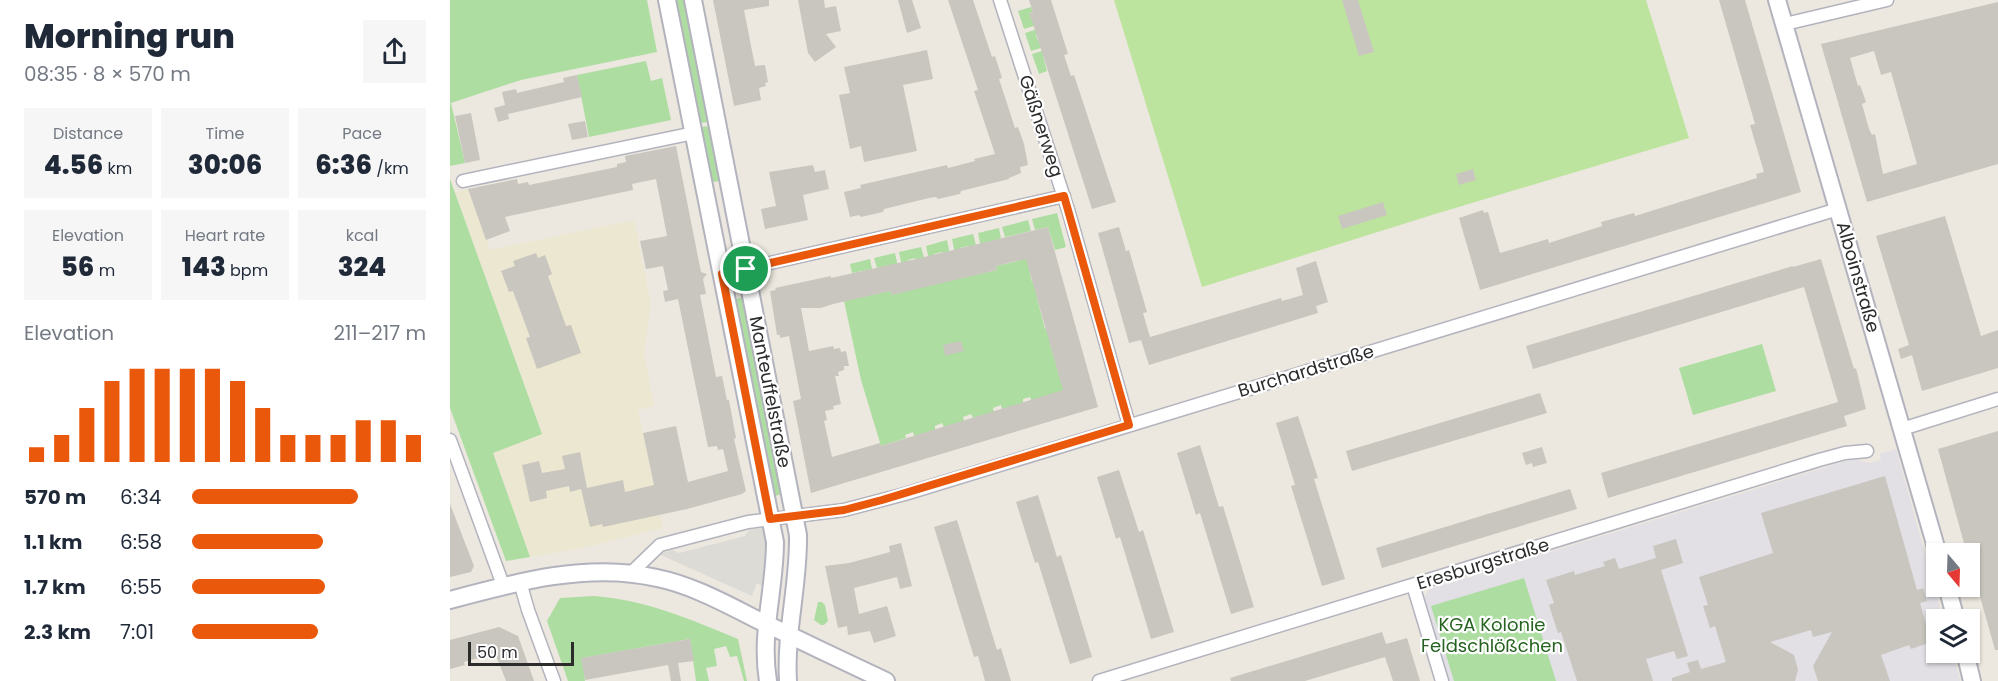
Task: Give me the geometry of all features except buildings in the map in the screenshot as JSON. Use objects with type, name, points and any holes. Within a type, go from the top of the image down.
[{"type":"main road","name":"Manteuffelstraße","points":[[667,0],[775,542],[766,624],[768,681]]},
{"type":"main road","name":"Manteuffelstraße","points":[[693,0],[794,516],[798,556],[788,681]]},
{"type":"main road","name":"Alboinstraße","points":[[1778,0],[1935,543]]},
{"type":"main road","points":[[450,600],[503,585],[576,574],[630,574],[656,577],[680,584],[886,681]]},
{"type":"main road","points":[[1968,663],[1972,681]]},
{"type":"street","name":"Gäßnerweg","points":[[1000,0],[1064,196],[1129,425]]},
{"type":"street","points":[[1785,24],[1887,0]]},
{"type":"street","points":[[463,181],[694,133]]},
{"type":"street","points":[[722,274],[1064,196]]},
{"type":"street","name":"Burchardstraße","points":[[630,574],[660,545],[747,522],[844,510],[882,500],[1838,209]]},
{"type":"street","points":[[1902,429],[1998,399]]},
{"type":"street","points":[[450,440],[503,585]]},
{"type":"street","name":"Eresburgstraße","points":[[1099,681],[1836,455],[1867,451]]},
{"type":"street","points":[[520,582],[554,681]]},
{"type":"street","points":[[1413,585],[1442,681]]},
{"type":"shaded area","points":[[468,189],[490,250],[634,220],[651,305],[644,353],[654,406],[638,410],[663,528],[583,548],[530,557],[493,452],[542,433],[455,192]]},
{"type":"shaded area","points":[[1896,449],[1926,558],[1926,597],[1937,597],[1940,609],[1926,609],[1926,663],[1956,663],[1960,681],[1448,681],[1424,598],[1430,589],[1853,459],[1869,463],[1881,460],[1880,454]]},
{"type":"shaded area","points":[[761,528],[764,530],[765,541],[765,573],[762,586],[757,583],[752,596],[661,555],[673,550],[679,553],[745,536],[749,530]]},
{"type":"green space","points":[[450,0],[647,0],[657,52],[521,80],[451,103],[465,163],[450,166]]},
{"type":"green space","points":[[676,0],[684,0],[708,122],[701,123]]},
{"type":"green space","points":[[1114,0],[1646,0],[1689,138],[1202,287]]},
{"type":"green space","points":[[1031,7],[1033,12],[1029,13],[1037,25],[1024,29],[1018,11]]},
{"type":"green space","points":[[1038,29],[1036,35],[1038,41],[1042,41],[1044,47],[1031,51],[1025,33]]},
{"type":"green space","points":[[1045,50],[1046,55],[1043,56],[1047,71],[1039,74],[1032,54]]},
{"type":"green space","points":[[646,61],[651,81],[662,78],[671,120],[589,137],[577,75]]},
{"type":"green space","points":[[709,126],[720,181],[712,182],[701,127]]},
{"type":"green space","points":[[450,179],[542,434],[493,453],[530,557],[506,561],[450,408]]},
{"type":"green space","points":[[1057,213],[1066,247],[1055,250],[1048,227],[1035,230],[1032,219]]},
{"type":"green space","points":[[1028,220],[1031,231],[1005,237],[1002,227]]},
{"type":"green space","points":[[999,228],[1001,238],[981,248],[978,233]]},
{"type":"green space","points":[[973,234],[977,249],[969,250],[968,246],[960,248],[961,252],[955,254],[952,239]]},
{"type":"green space","points":[[947,240],[950,255],[943,256],[942,252],[934,254],[935,258],[929,260],[926,246]]},
{"type":"green space","points":[[921,247],[925,261],[917,262],[915,258],[908,260],[909,264],[902,266],[899,252]]},
{"type":"green space","points":[[895,253],[898,267],[889,265],[877,268],[874,258]]},
{"type":"green space","points":[[1032,254],[1030,274],[1032,282],[1036,281],[1041,296],[1037,298],[1045,329],[1049,328],[1054,343],[1050,344],[1059,375],[1071,392],[1031,400],[1030,397],[1023,399],[1023,403],[1002,409],[1001,405],[993,408],[994,412],[973,418],[971,414],[963,417],[964,421],[944,427],[942,423],[935,426],[935,430],[914,436],[913,432],[905,435],[906,438],[881,446],[861,380],[844,301],[890,291],[892,294],[997,270],[996,266],[1018,261]]},
{"type":"green space","points":[[870,259],[872,269],[852,273],[850,264]]},
{"type":"green space","points":[[743,297],[782,494],[775,496],[736,299]]},
{"type":"green space","points":[[1762,344],[1776,391],[1693,415],[1679,368]]},
{"type":"green space","name":"KGA Kolonie Feldschlößchen","points":[[1524,578],[1556,681],[1454,681],[1431,606]]},
{"type":"green space","points":[[594,596],[650,606],[738,639],[747,681],[744,681],[737,656],[730,657],[726,646],[714,649],[717,666],[706,668],[709,681],[696,681],[690,639],[582,658],[585,681],[568,681],[547,621],[560,598]]},
{"type":"green space","points":[[818,602],[825,605],[828,621],[824,625],[814,620]]},
{"type":"route","points":[[1064,196],[1129,425],[905,494],[844,510],[770,519],[722,274],[746,269],[1064,196]]}]
